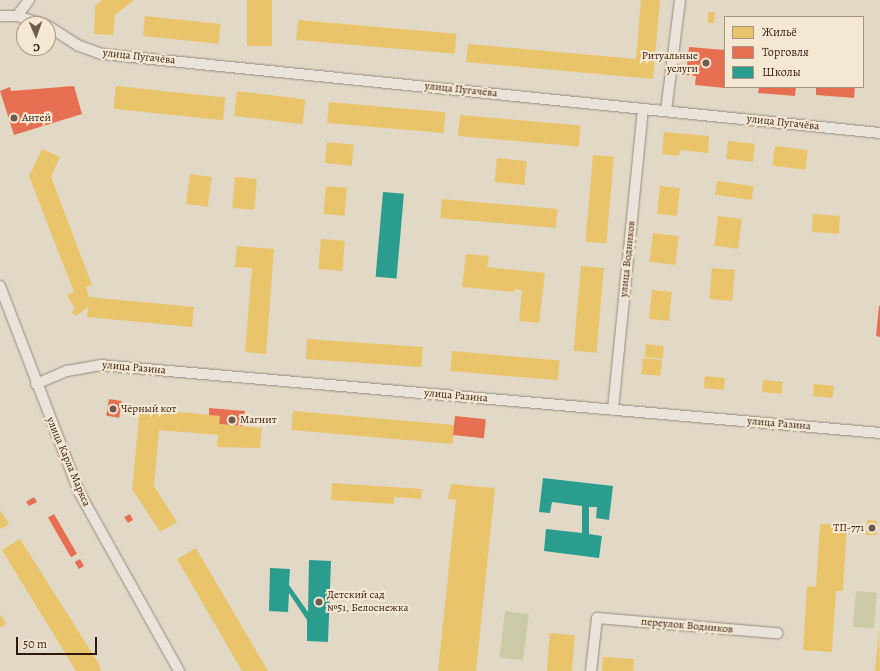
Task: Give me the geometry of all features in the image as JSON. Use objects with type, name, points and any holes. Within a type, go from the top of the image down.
[{"type":"street","points":[[17,16],[29,0]]},
{"type":"street","points":[[666,111],[680,0]]},
{"type":"street","points":[[0,16],[16,16]]},
{"type":"street","name":"улица Пугачёва","points":[[56,31],[77,45],[102,54],[880,133]]},
{"type":"street","name":"улица Водников","points":[[613,409],[643,109]]},
{"type":"street","name":"улица Карла Маркса","points":[[0,286],[36,384],[79,492],[179,671]]},
{"type":"street","name":"улица Разина","points":[[36,384],[67,371],[100,365],[880,433]]},
{"type":"street","name":"переулок Водников","points":[[592,671],[597,618],[777,633]]},
{"type":"green space","points":[[856,591],[877,593],[874,629],[853,627]]},
{"type":"green space","points":[[505,611],[529,614],[523,661],[499,658]]},
{"type":"building: Жильё","points":[[102,0],[134,0],[115,15],[113,35],[94,34],[95,6]]},
{"type":"building: Жильё","points":[[247,0],[272,0],[272,46],[247,46]]},
{"type":"building: Жильё","points":[[641,0],[660,0],[653,79],[466,62],[468,44],[636,59]]},
{"type":"building: Жильё","points":[[708,12],[715,12],[714,23],[708,23]]},
{"type":"building: Жильё","points":[[145,16],[221,24],[218,44],[143,36]]},
{"type":"building: Жильё","points":[[298,20],[456,34],[455,54],[296,40]]},
{"type":"building: Жильё","points":[[116,86],[225,97],[223,120],[114,109]]},
{"type":"building: Жильё","points":[[237,91],[305,99],[302,124],[234,116]]},
{"type":"building: Жильё","points":[[329,102],[446,112],[444,133],[327,123]]},
{"type":"building: Жильё","points":[[460,115],[581,126],[579,146],[458,136]]},
{"type":"building: Жильё","points":[[664,132],[709,136],[708,153],[680,150],[679,156],[662,154]]},
{"type":"building: Жильё","points":[[728,141],[755,144],[753,162],[726,159]]},
{"type":"building: Жильё","points":[[327,142],[354,145],[352,166],[325,163]]},
{"type":"building: Жильё","points":[[775,146],[808,150],[805,170],[773,166]]},
{"type":"building: Жильё","points":[[42,149],[60,157],[51,177],[92,285],[86,287],[89,297],[194,307],[192,327],[87,317],[88,307],[76,316],[71,312],[75,309],[67,295],[74,292],[29,176]]},
{"type":"building: Жильё","points":[[593,155],[614,157],[606,243],[585,242]]},
{"type":"building: Жильё","points":[[497,158],[527,161],[524,185],[494,182]]},
{"type":"building: Жильё","points":[[190,174],[212,177],[208,207],[186,204]]},
{"type":"building: Жильё","points":[[235,177],[257,179],[254,210],[232,208]]},
{"type":"building: Жильё","points":[[717,181],[754,186],[752,200],[715,195]]},
{"type":"building: Жильё","points":[[326,186],[347,188],[344,216],[324,214]]},
{"type":"building: Жильё","points":[[660,186],[680,188],[677,216],[657,214]]},
{"type":"building: Жильё","points":[[442,199],[558,209],[556,228],[440,218]]},
{"type":"building: Жильё","points":[[813,214],[840,216],[839,234],[812,232]]},
{"type":"building: Жильё","points":[[718,216],[742,219],[738,249],[714,246]]},
{"type":"building: Жильё","points":[[653,233],[679,236],[675,265],[649,262]]},
{"type":"building: Жильё","points":[[321,239],[345,241],[342,271],[318,269]]},
{"type":"building: Жильё","points":[[237,246],[274,249],[266,354],[245,352],[252,268],[235,267]]},
{"type":"building: Жильё","points":[[466,254],[489,256],[487,267],[545,273],[539,323],[519,321],[522,290],[514,289],[514,292],[462,287]]},
{"type":"building: Жильё","points":[[581,266],[604,268],[597,353],[574,351]]},
{"type":"building: Жильё","points":[[712,268],[735,270],[732,301],[709,299]]},
{"type":"building: Жильё","points":[[652,290],[672,292],[669,321],[649,319]]},
{"type":"building: Жильё","points":[[307,339],[423,347],[421,367],[306,359]]},
{"type":"building: Жильё","points":[[646,344],[664,346],[663,359],[645,357]]},
{"type":"building: Жильё","points":[[452,351],[560,360],[558,380],[450,371]]},
{"type":"building: Жильё","points":[[643,358],[662,360],[660,376],[641,374]]},
{"type":"building: Жильё","points":[[705,376],[725,378],[724,390],[704,388]]},
{"type":"building: Жильё","points":[[763,380],[783,382],[782,394],[762,392]]},
{"type":"building: Жильё","points":[[814,384],[834,386],[833,398],[813,396]]},
{"type":"building: Жильё","points":[[140,408],[220,416],[219,424],[262,428],[260,448],[217,447],[218,435],[159,430],[154,486],[177,522],[160,532],[132,489]]},
{"type":"building: Жильё","points":[[293,411],[454,425],[453,444],[291,430]]},
{"type":"building: Жильё","points":[[332,483],[422,489],[421,499],[394,497],[394,504],[331,500]]},
{"type":"building: Жильё","points":[[451,484],[495,488],[476,671],[438,671],[456,500],[448,499]]},
{"type":"building: Жильё","points":[[0,510],[9,524],[0,529]]},
{"type":"building: Жильё","name":"ТП-771","points":[[867,520],[877,521],[877,535],[866,535]]},
{"type":"building: Жильё","points":[[820,524],[847,525],[843,591],[836,591],[832,652],[803,650],[807,586],[816,587]]},
{"type":"building: Жильё","points":[[20,539],[99,664],[101,671],[76,671],[2,550]]},
{"type":"building: Жильё","points":[[196,548],[268,671],[242,671],[177,559]]},
{"type":"building: Жильё","points":[[0,614],[6,624],[0,628]]},
{"type":"building: Жильё","points":[[879,629],[880,671],[875,671]]},
{"type":"building: Жильё","points":[[550,633],[575,635],[572,671],[547,671]]},
{"type":"building: Жильё","points":[[603,657],[634,659],[633,671],[602,671]]},
{"type":"building: Торговля","name":"Ритуальные услуги","points":[[689,47],[724,50],[724,88],[695,85],[696,76],[686,75]]},
{"type":"building: Торговля","points":[[74,86],[82,114],[14,135],[0,91],[10,87],[11,91]]},
{"type":"building: Торговля","points":[[759,88],[796,88],[795,96],[758,93]]},
{"type":"building: Торговля","points":[[816,88],[855,88],[854,98],[816,95]]},
{"type":"building: Торговля","points":[[880,306],[880,337],[876,336]]},
{"type":"building: Торговля","name":"Чёрный кот","points":[[109,399],[122,401],[119,418],[106,416]]},
{"type":"building: Торговля","name":"Магнит","points":[[209,408],[245,411],[243,426],[219,424],[220,416],[209,415]]},
{"type":"building: Торговля","points":[[455,416],[486,419],[484,438],[453,435]]},
{"type":"building: Торговля","points":[[34,497],[37,502],[29,506],[26,502]]},
{"type":"building: Торговля","points":[[54,514],[77,554],[71,557],[48,518]]},
{"type":"building: Торговля","points":[[130,514],[133,520],[128,523],[124,517]]},
{"type":"building: Торговля","points":[[80,559],[84,566],[79,569],[75,562]]},
{"type":"building: Школы","points":[[383,192],[404,194],[397,279],[376,277]]},
{"type":"building: Школы","points":[[543,478],[613,486],[609,520],[596,518],[597,507],[589,507],[589,534],[602,536],[599,558],[544,551],[546,529],[582,533],[582,506],[552,502],[550,513],[539,512]]},
{"type":"building: Школы","name":"Детский сад №51, Белоснежка","points":[[309,560],[331,561],[328,642],[307,641],[307,620],[289,593],[288,612],[269,611],[270,568],[290,569],[289,585],[308,612]]},
{"type":"place","name":"Ритуальные услуги","points":[[706,63]]},
{"type":"place","name":"Антей","points":[[14,118]]},
{"type":"place","name":"Чёрный кот","points":[[113,409]]},
{"type":"place","name":"Магнит","points":[[232,420]]},
{"type":"place","name":"ТП-771","points":[[872,528]]},
{"type":"place","name":"Детский сад №51, Белоснежка","points":[[319,602]]}]
